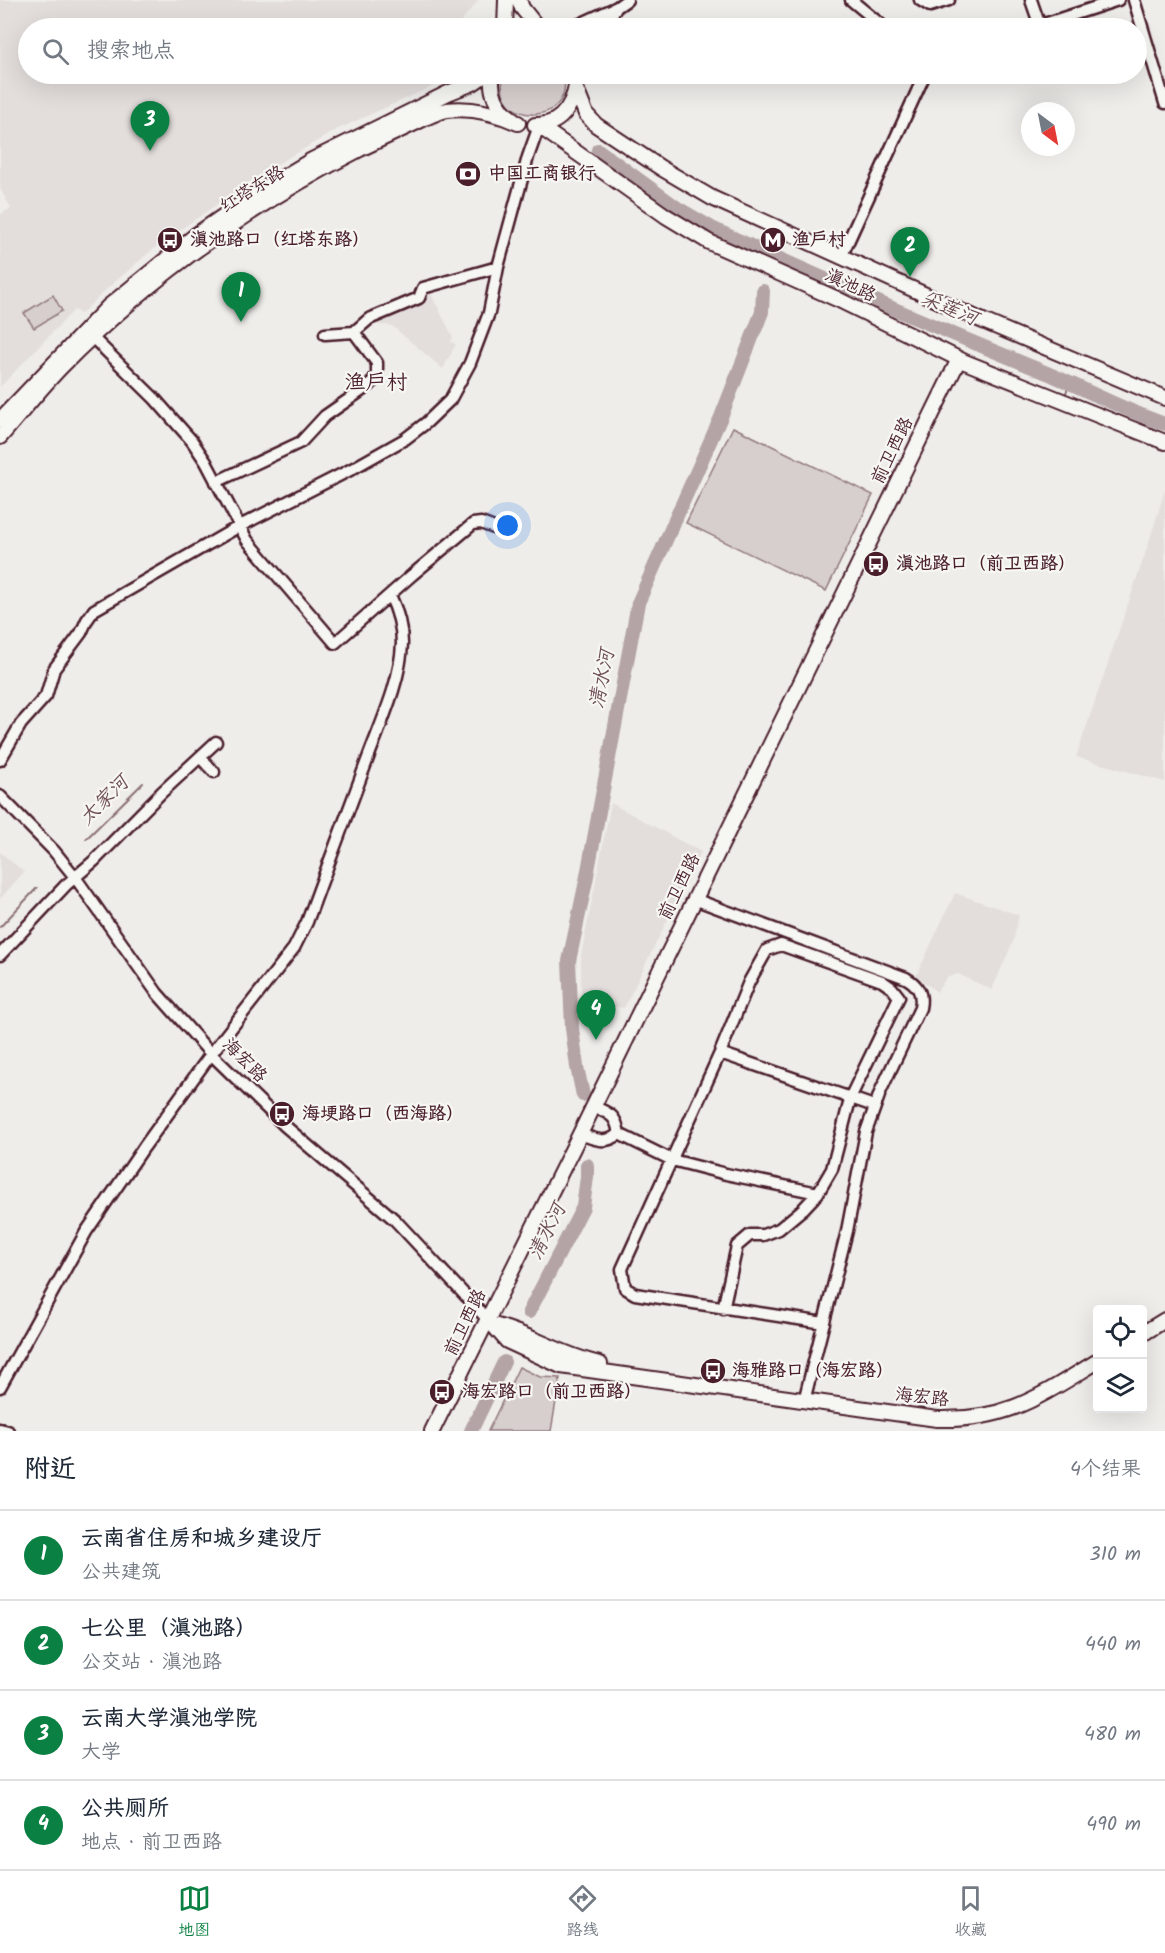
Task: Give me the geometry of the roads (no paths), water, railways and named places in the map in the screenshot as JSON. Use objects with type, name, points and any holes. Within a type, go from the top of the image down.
[{"type":"main road","points":[[505,18],[506,0]]},
{"type":"main road","points":[[519,0],[530,18]]},
{"type":"main road","name":"红塔东路","points":[[0,420],[108,307],[196,236],[257,193],[312,160],[470,84]]},
{"type":"main road","points":[[492,84],[493,95],[502,111],[518,123]]},
{"type":"main road","points":[[539,126],[561,117],[573,101],[576,84]]},
{"type":"main road","name":"滇池路","points":[[576,88],[586,114],[596,125],[712,198],[982,321],[1165,398]]},
{"type":"main road","name":"红塔东路","points":[[0,437],[58,370],[136,297],[182,259],[234,222],[325,167],[382,138],[446,111],[483,111],[518,123],[539,126]]},
{"type":"main road","name":"滇池路","points":[[539,126],[666,216],[709,242],[837,299],[962,360],[1165,442]]},
{"type":"main road","name":"前卫西路","points":[[432,1431],[490,1322],[583,1135],[962,360]]},
{"type":"main road","points":[[1147,1322],[1165,1311]]},
{"type":"main road","points":[[1147,1331],[1165,1320]]},
{"type":"main road","name":"前卫西路","points":[[441,1431],[490,1322]]},
{"type":"main road","name":"海宏路","points":[[490,1322],[513,1329],[575,1358],[598,1363],[938,1419],[964,1420],[1008,1411],[1031,1402],[1093,1364]]},
{"type":"main road","name":"海宏路","points":[[805,1397],[938,1412],[964,1412],[1006,1403],[1028,1395],[1093,1355]]},
{"type":"street","points":[[593,18],[627,0]]},
{"type":"street","points":[[851,0],[873,18]]},
{"type":"street","points":[[920,0],[930,6],[949,0]]},
{"type":"street","points":[[1031,0],[1034,18]]},
{"type":"street","points":[[1063,18],[1118,0]]},
{"type":"street","points":[[1134,0],[1139,18]]},
{"type":"street","points":[[609,18],[617,7]]},
{"type":"street","points":[[1147,43],[1165,103]]},
{"type":"street","points":[[842,257],[920,84]]},
{"type":"street","points":[[0,760],[21,724],[46,696],[54,669],[81,633],[94,610],[238,527],[405,439],[450,400],[470,363],[489,313],[498,267],[528,157],[539,126]]},
{"type":"street","points":[[325,334],[354,332],[369,319],[419,298],[423,288],[498,267]]},
{"type":"street","points":[[216,482],[301,442],[325,416],[371,384],[378,367],[354,332]]},
{"type":"street","points":[[92,336],[155,399],[192,441],[206,462],[246,540],[335,643],[473,524],[481,523],[494,528]]},
{"type":"street","points":[[0,1387],[86,1232],[211,1054],[294,948],[307,922],[374,744],[394,684],[402,634],[390,595]]},
{"type":"street","points":[[0,955],[66,885],[94,861],[162,792],[216,742]]},
{"type":"street","points":[[200,757],[214,772]]},
{"type":"street","name":"海宏路","points":[[0,796],[41,836],[75,877],[157,993],[211,1054],[285,1126],[395,1220],[490,1322]]},
{"type":"street","points":[[697,900],[906,978],[915,983],[922,999],[920,1008],[874,1106],[866,1132],[847,1231],[805,1397]]},
{"type":"street","points":[[723,1309],[737,1246],[750,1235],[763,1235],[779,1229],[818,1193],[832,1169],[852,1096],[899,997],[882,981],[781,945],[767,950],[749,982],[720,1053],[622,1269],[625,1288],[634,1294],[723,1309],[824,1323]]},
{"type":"street","points":[[720,1053],[852,1096],[874,1106]]},
{"type":"street","points":[[596,1108],[610,1114],[617,1123],[619,1134]]},
{"type":"street","points":[[619,1134],[672,1160],[818,1193]]},
{"type":"street","points":[[583,1135],[604,1141],[619,1134]]},
{"type":"street","points":[[0,1429],[8,1431]]},
{"type":"waterway","name":"采莲河","points":[[598,150],[676,207],[712,228],[795,266],[1165,424]]},
{"type":"waterway","name":"清水河","points":[[583,1095],[572,1028],[569,961],[638,603],[721,417],[762,312],[763,291]]},
{"type":"waterway","points":[[1064,397],[1070,384]]},
{"type":"waterway","name":"太家河","points":[[86,839],[143,783]]},
{"type":"waterway","name":"太家河","points":[[0,927],[37,888]]},
{"type":"waterway","name":"清水河","points":[[529,1312],[583,1207],[587,1165]]},
{"type":"waterway","name":"清水河","points":[[471,1431],[504,1362]]},
{"type":"place","name":"云南大学滇池学院","points":[[150,151]]},
{"type":"place","name":"中国工商银行","points":[[468,174]]},
{"type":"place","name":"滇池路口（红塔东路）","points":[[170,240]]},
{"type":"place","name":"渔户村","points":[[773,240]]},
{"type":"place","name":"七公里（滇池路）","points":[[910,277]]},
{"type":"place","name":"云南省住房和城乡建设厅","points":[[241,322]]},
{"type":"place","name":"滇池路口（前卫西路）","points":[[876,564]]},
{"type":"place","name":"公共厕所","points":[[596,1040]]},
{"type":"place","name":"海埂路口（西海路）","points":[[282,1114]]},
{"type":"place","name":"海雅路口（海宏路）","points":[[713,1371]]},
{"type":"place","name":"海宏路口（前卫西路）","points":[[442,1392]]},
{"type":"district","name":"渔户村","points":[[376,383]]}]
